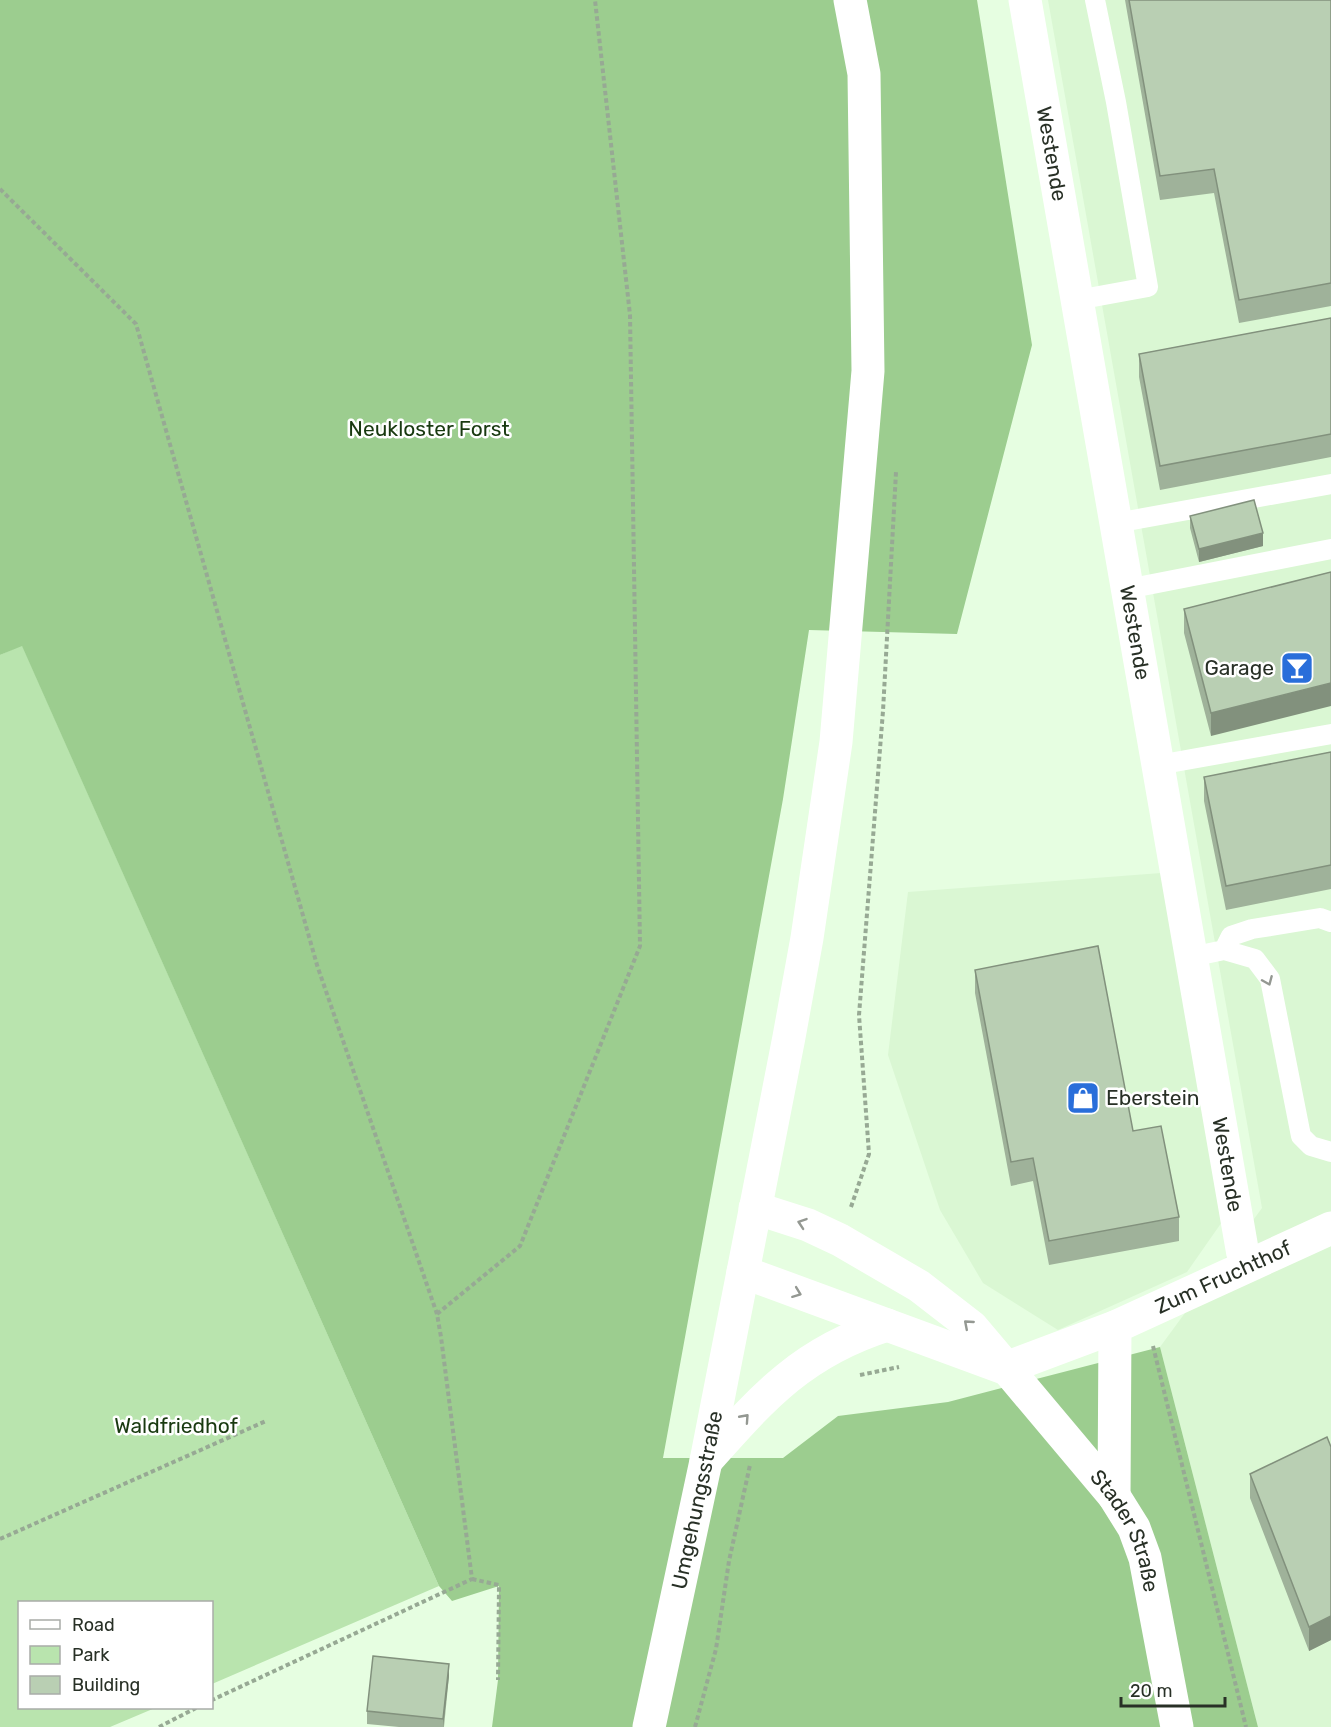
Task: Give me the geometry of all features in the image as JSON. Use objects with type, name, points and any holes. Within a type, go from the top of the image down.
[{"type":"street","name":"Umgehungsstraße","points":[[649,1727],[706,1461],[807,938],[825,822],[845,652],[867,383],[864,74],[850,0]]},
{"type":"street","name":"Westende","points":[[1025,0],[1245,1266]]},
{"type":"street","name":"Stader Straße","points":[[755,1208],[808,1225],[840,1240],[919,1286],[972,1327],[1114,1496],[1134,1528],[1145,1558],[1177,1727]]},
{"type":"street","name":"Zum Fruchthof","points":[[1006,1368],[1115,1327],[1331,1227]]},
{"type":"street","name":"Stader Straße","points":[[743,1272],[1006,1368]]},
{"type":"street","points":[[706,1461],[751,1412],[798,1368],[856,1335],[887,1325]]},
{"type":"street","points":[[1114,1496],[1115,1327]]},
{"type":"lane","points":[[1077,300],[1148,287],[1116,102],[1095,0]]},
{"type":"lane","points":[[1116,523],[1331,484]]},
{"type":"lane","points":[[1127,589],[1331,549]]},
{"type":"lane","points":[[1158,765],[1331,734]]},
{"type":"lane","points":[[1224,950],[1231,936],[1252,929],[1320,918],[1331,922]]},
{"type":"lane","points":[[1191,957],[1224,950],[1255,959],[1270,979],[1301,1136],[1311,1146],[1331,1152]]},
{"type":"path","points":[[437,1314],[520,1246],[640,946],[630,315],[595,0]]},
{"type":"path","points":[[0,189],[136,324],[317,964],[437,1314],[472,1579]]},
{"type":"path","points":[[1145,1313],[1246,1727]]},
{"type":"path","points":[[853,1377],[904,1366]]},
{"type":"path","points":[[0,1539],[266,1421]]},
{"type":"path","points":[[695,1727],[716,1649],[729,1561],[749,1466],[755,1459]]},
{"type":"path","points":[[213,1700],[472,1579],[500,1585],[498,1680]]},
{"type":"path","points":[[159,1727],[192,1709]]},
{"type":"shaded area","points":[[1048,0],[1331,0],[1331,1727],[1258,1727],[1160,1347],[1262,1208]]},
{"type":"shaded area","points":[[1161,873],[1224,1219],[1187,1272],[1058,1330],[983,1283],[940,1210],[888,1055],[908,892]]},
{"type":"green space","name":"Neukloster Forst","points":[[0,0],[977,0],[1032,345],[957,634],[809,630],[783,799],[663,1458],[783,1458],[838,1416],[948,1402],[1160,1347],[1258,1727],[492,1727],[498,1680],[499,1586],[452,1601],[439,1586],[22,646],[0,655]]},
{"type":"green space","name":"Waldfriedhof","points":[[22,645],[439,1586],[213,1684],[213,1601],[18,1601],[18,1709],[153,1709],[110,1727],[0,1727],[0,655]]},
{"type":"building","points":[[1129,0],[1331,0],[1331,283],[1239,300],[1214,169],[1160,176]]},
{"type":"building","points":[[1331,318],[1331,434],[1160,466],[1139,354]]},
{"type":"building","points":[[1254,500],[1263,533],[1199,549],[1190,516]]},
{"type":"building","points":[[1331,572],[1331,683],[1211,713],[1184,609]]},
{"type":"building","points":[[1331,752],[1331,865],[1226,886],[1204,777]]},
{"type":"building","points":[[1098,946],[1133,1131],[1161,1126],[1179,1217],[1049,1241],[1033,1158],[1011,1162],[975,970]]},
{"type":"building","points":[[1327,1437],[1331,1447],[1331,1616],[1309,1627],[1250,1474]]},
{"type":"building","points":[[373,1656],[449,1664],[443,1719],[367,1711]]},
{"type":"place","name":"Garage","points":[[1297,668]]},
{"type":"place","name":"Eberstein","points":[[1083,1098]]}]
